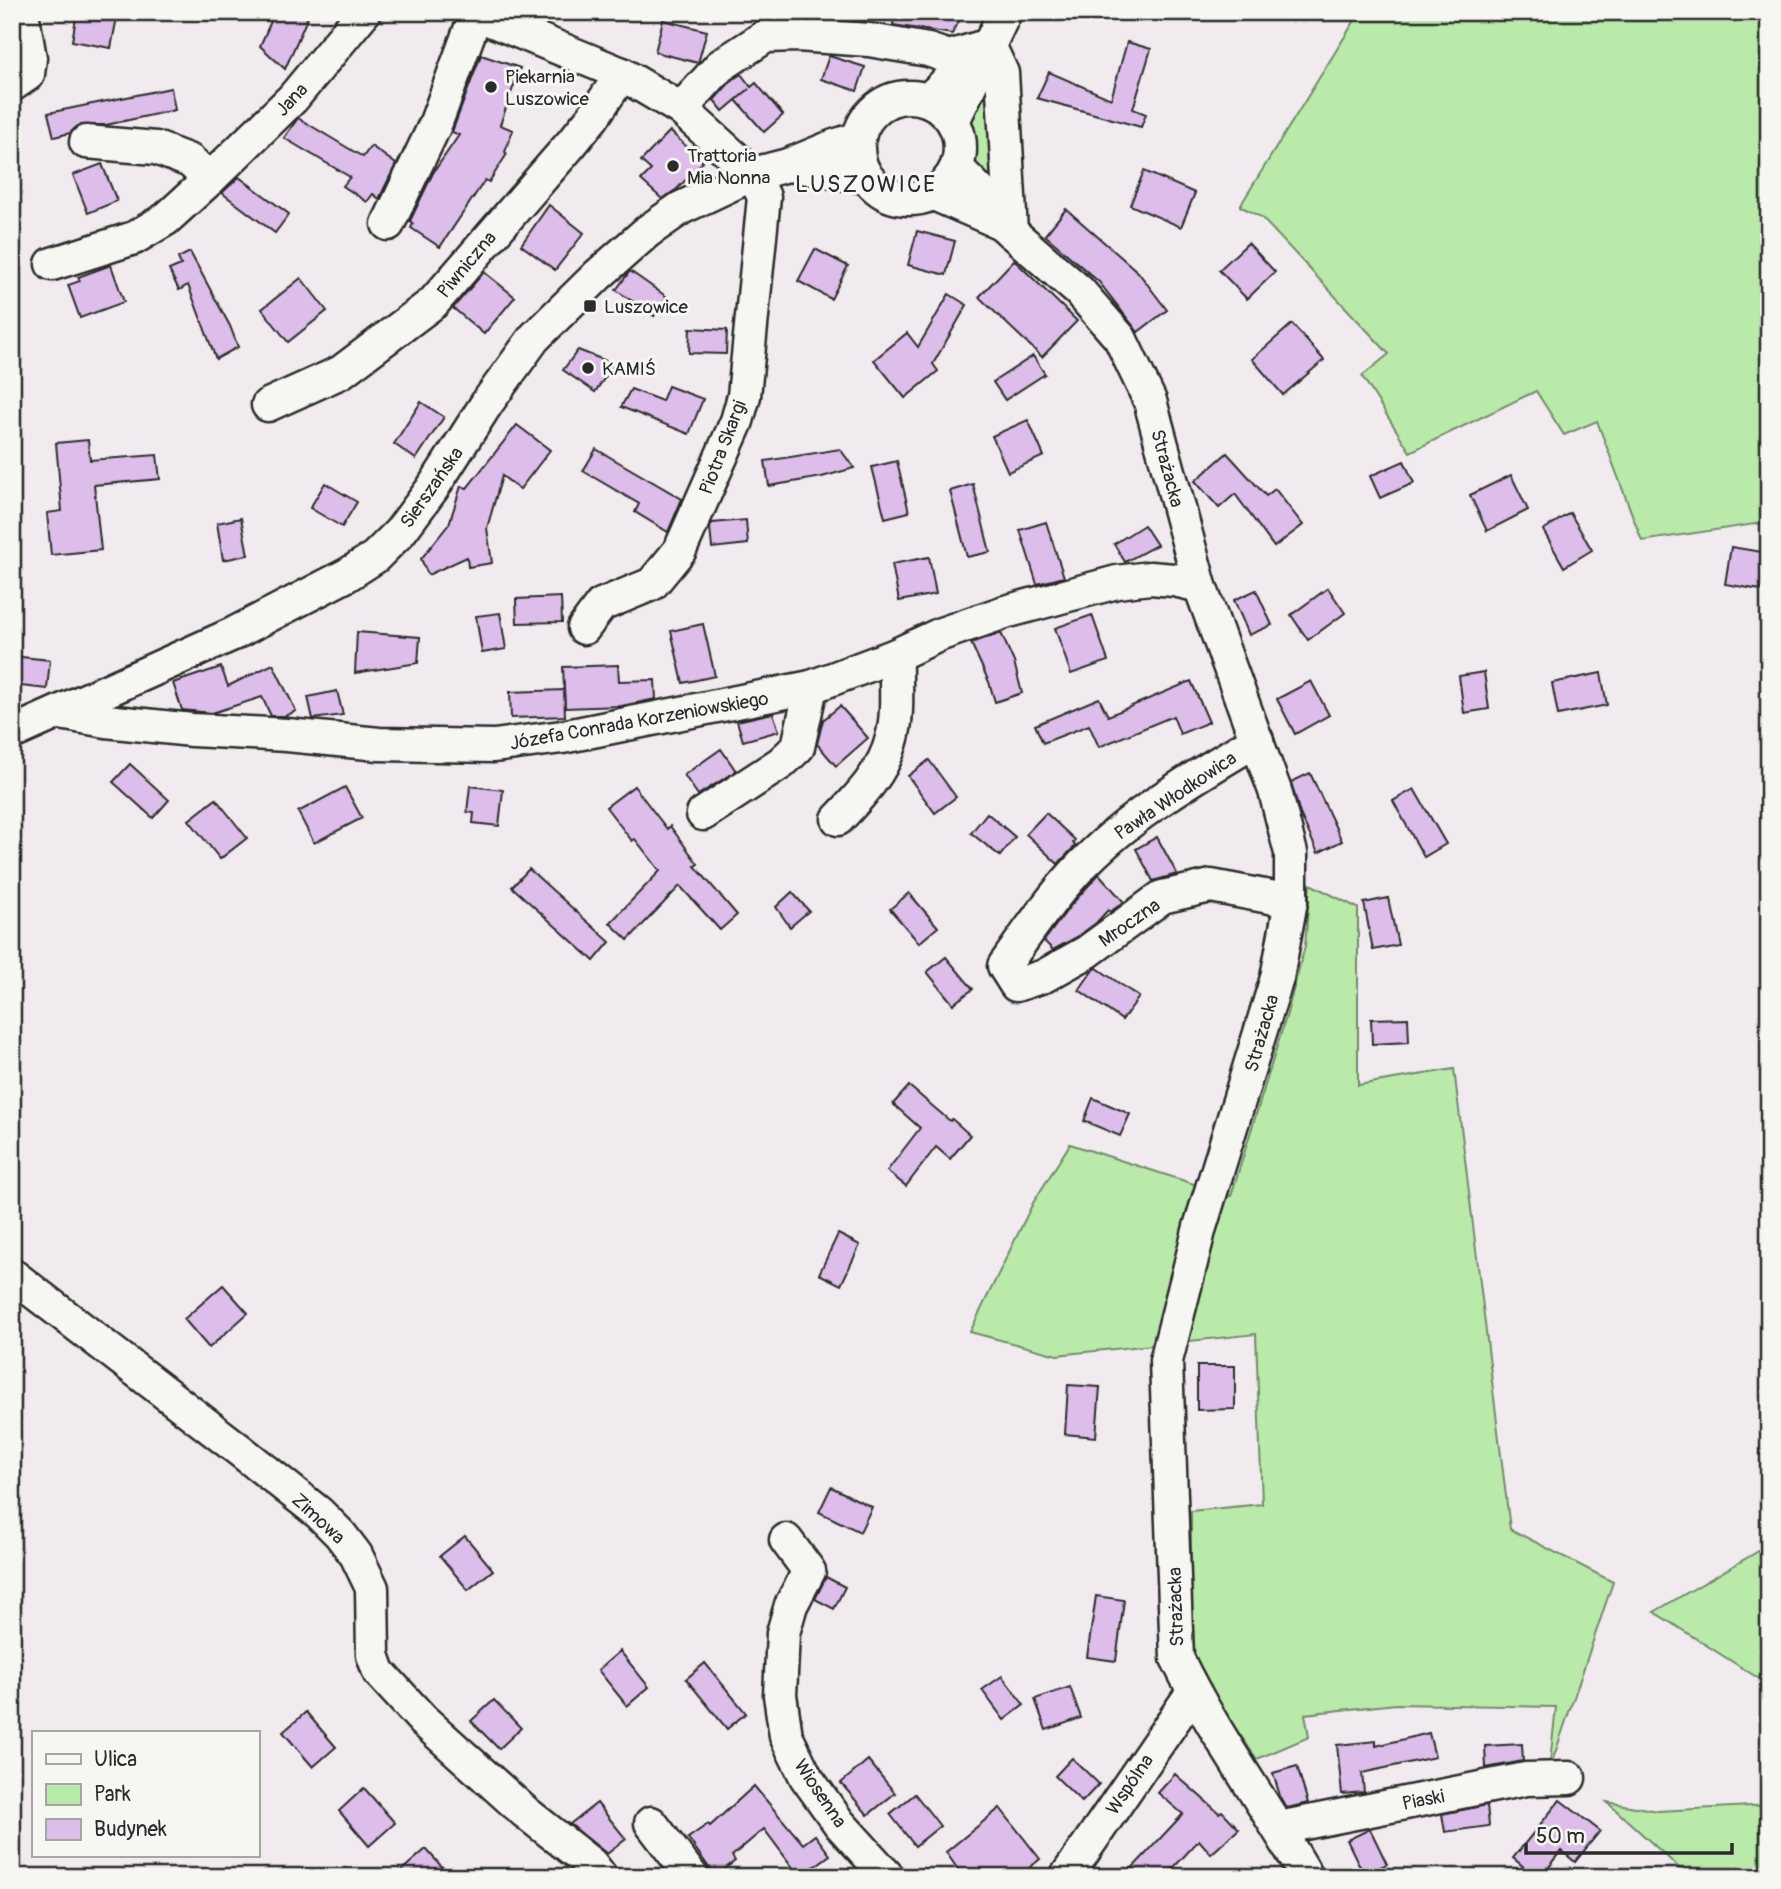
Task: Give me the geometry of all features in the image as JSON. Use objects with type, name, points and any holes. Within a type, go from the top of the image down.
[{"type":"street","points":[[12,85],[28,74],[30,58],[22,12]]},
{"type":"street","name":"Jana","points":[[52,264],[134,237],[166,219],[293,98],[364,12]]},
{"type":"street","points":[[953,121],[1005,12]]},
{"type":"street","points":[[388,224],[435,125],[474,13],[622,74],[681,109],[753,174]]},
{"type":"street","points":[[681,109],[720,66],[766,36],[798,24],[870,26],[949,57],[986,49]]},
{"type":"street","points":[[928,100],[986,49]]},
{"type":"street","points":[[986,49],[1002,73],[1006,227]]},
{"type":"street","name":"Piwniczna","points":[[268,405],[341,372],[433,303],[571,144],[622,74]]},
{"type":"street","points":[[898,98],[928,100],[953,121],[961,152],[957,167],[948,183],[934,194],[909,200],[885,194],[866,177],[859,158],[859,138],[864,124],[873,112],[885,103],[898,98]]},
{"type":"street","name":"Sierszańska","points":[[12,733],[233,634],[347,575],[375,556],[400,532],[432,489],[487,403],[534,338],[598,275],[648,231],[681,208],[753,174],[788,165],[859,138]]},
{"type":"street","points":[[86,142],[156,148],[190,161],[210,179]]},
{"type":"street","name":"Sierszańska","points":[[788,165],[866,177]]},
{"type":"street","name":"Strażacka","points":[[957,167],[984,195],[1006,227],[1079,291],[1120,338],[1150,401],[1200,586],[1275,791],[1291,853],[1292,901],[1277,978],[1200,1227],[1166,1361],[1177,1658],[1193,1692],[1307,1877]]},
{"type":"street","name":"Piotra Skargi","points":[[583,628],[601,605],[652,584],[680,550],[737,421],[744,397],[764,197],[753,174]]},
{"type":"street","name":"Strażacka","points":[[934,194],[1006,227]]},
{"type":"street","name":"Józefa Conrada Korzeniowskiego","points":[[60,713],[131,724],[287,734],[379,744],[495,746],[562,737],[811,687],[896,655],[941,634],[1005,612],[1117,582],[1150,578],[1200,586]]},
{"type":"street","points":[[838,818],[867,790],[883,762],[892,737],[896,655]]},
{"type":"street","points":[[702,814],[781,763],[798,747],[811,687]]},
{"type":"street","name":"Pawła Włodkowica","points":[[1016,985],[1004,965],[1065,883],[1115,834],[1207,768],[1257,740]]},
{"type":"street","name":"Mroczna","points":[[1016,985],[1044,976],[1087,951],[1162,897],[1211,886],[1292,901]]},
{"type":"street","name":"Zimowa","points":[[12,1275],[261,1467],[319,1513],[340,1534],[356,1556],[372,1588],[373,1655],[379,1672],[432,1729],[524,1812],[591,1864],[601,1877]]},
{"type":"street","name":"Wiosenna","points":[[786,1540],[808,1571],[791,1605],[783,1633],[780,1695],[786,1735],[806,1777],[839,1823],[888,1877]]},
{"type":"street","name":"Wspólna","points":[[1066,1877],[1193,1692]]},
{"type":"street","name":"Piaski","points":[[1279,1828],[1526,1779],[1569,1778]]},
{"type":"street","points":[[651,1823],[692,1877]]},
{"type":"green space","points":[[1360,12],[1769,12],[1769,522],[1642,541],[1597,421],[1564,435],[1536,391],[1410,452],[1362,376],[1389,354],[1261,217],[1240,206]]},
{"type":"green space","points":[[989,79],[993,167],[984,184],[968,158],[963,143],[963,128]]},
{"type":"green space","points":[[1310,884],[1358,908],[1358,1085],[1454,1069],[1510,1529],[1613,1582],[1549,1771],[1556,1707],[1396,1704],[1305,1714],[1309,1737],[1257,1759],[1204,1684],[1191,1652],[1191,1511],[1262,1504],[1256,1334],[1057,1355],[970,1332],[1033,1203],[1070,1144],[1231,1196],[1305,946]]},
{"type":"green space","points":[[1769,1545],[1769,1685],[1654,1612]]},
{"type":"green space","points":[[1607,1802],[1658,1811],[1769,1805],[1769,1877],[1689,1877]]},
{"type":"building","points":[[77,12],[118,12],[111,48],[72,41]]},
{"type":"building","points":[[275,12],[310,12],[285,69],[260,46]]},
{"type":"building","points":[[894,12],[964,12],[952,34],[893,25]]},
{"type":"building","points":[[663,20],[707,31],[698,63],[655,52]]},
{"type":"building","points":[[1127,42],[1151,49],[1133,109],[1146,114],[1141,127],[1037,98],[1049,72],[1111,99]]},
{"type":"building","points":[[481,55],[520,68],[500,125],[513,130],[505,152],[507,154],[489,182],[485,180],[440,247],[411,228],[413,224],[410,221],[433,173],[459,135],[452,132]]},
{"type":"building","points":[[829,56],[865,67],[857,91],[821,79]]},
{"type":"building","points":[[741,74],[751,87],[756,83],[783,115],[764,132],[736,100],[723,111],[714,100]]},
{"type":"building","points":[[171,88],[175,110],[106,125],[79,125],[70,133],[54,137],[48,113]]},
{"type":"building","points":[[298,118],[363,157],[371,146],[396,164],[379,199],[373,194],[367,202],[343,186],[350,177],[284,138]]},
{"type":"building","name":"Trattoria Mia Nonna","points":[[670,131],[703,162],[677,189],[662,199],[641,180],[651,170],[641,161]]},
{"type":"building","points":[[102,164],[117,201],[88,213],[73,175]]},
{"type":"building","points":[[1144,171],[1195,193],[1181,227],[1130,205]]},
{"type":"building","points":[[239,177],[289,214],[275,233],[222,193]]},
{"type":"building","points":[[549,205],[584,233],[555,270],[521,245]]},
{"type":"building","points":[[1066,209],[1138,272],[1167,310],[1138,332],[1099,282],[1045,235]]},
{"type":"building","points":[[917,231],[955,241],[946,275],[908,265]]},
{"type":"building","points":[[1248,243],[1275,272],[1247,299],[1219,270]]},
{"type":"building","points":[[815,249],[848,266],[831,299],[798,281]]},
{"type":"building","points":[[190,252],[230,326],[238,347],[216,359],[188,285],[179,290],[169,270],[181,265],[178,258]]},
{"type":"building","points":[[1014,260],[1077,321],[1042,357],[979,297]]},
{"type":"building","points":[[111,265],[124,302],[80,318],[68,285],[80,281],[78,277]]},
{"type":"building","points":[[630,271],[667,297],[654,316],[616,290]]},
{"type":"building","points":[[484,272],[515,297],[484,334],[453,308]]},
{"type":"building","points":[[301,278],[327,311],[288,342],[262,309]]},
{"type":"building","points":[[949,294],[967,305],[933,364],[938,371],[905,398],[874,360],[907,333],[918,347]]},
{"type":"building","points":[[1292,324],[1324,360],[1283,395],[1252,359]]},
{"type":"building","points":[[690,328],[727,330],[726,354],[689,353]]},
{"type":"building","name":"KAMIŚ","points":[[578,350],[614,364],[595,392],[563,370]]},
{"type":"building","points":[[1033,356],[1045,374],[1005,400],[993,382]]},
{"type":"building","points":[[668,386],[703,399],[689,434],[621,407],[631,389],[662,401]]},
{"type":"building","points":[[421,402],[444,417],[416,459],[394,444]]},
{"type":"building","points":[[1028,420],[1044,456],[1008,472],[992,436]]},
{"type":"building","points":[[517,425],[550,450],[520,489],[502,476],[487,528],[492,563],[468,567],[467,557],[428,575],[421,559],[449,524],[461,486],[467,488]]},
{"type":"building","points":[[88,440],[90,460],[157,455],[160,479],[94,485],[101,550],[51,555],[47,513],[62,511],[56,443]]},
{"type":"building","points":[[596,449],[682,499],[668,532],[635,512],[639,504],[583,471]]},
{"type":"building","points":[[840,449],[854,468],[822,477],[769,486],[765,461]]},
{"type":"building","points":[[1227,453],[1266,496],[1275,489],[1303,525],[1274,547],[1235,494],[1219,508],[1195,481]]},
{"type":"building","points":[[897,461],[909,512],[885,518],[872,467]]},
{"type":"building","points":[[1404,461],[1414,483],[1380,498],[1370,476]]},
{"type":"building","points":[[1511,475],[1528,510],[1487,531],[1470,495]]},
{"type":"building","points":[[325,483],[357,502],[342,527],[310,508]]},
{"type":"building","points":[[973,484],[990,552],[967,557],[950,491]]},
{"type":"building","points":[[1570,513],[1592,550],[1564,567],[1543,530]]},
{"type":"building","points":[[241,518],[248,555],[223,560],[217,523]]},
{"type":"building","points":[[746,520],[748,544],[712,548],[712,523]]},
{"type":"building","points":[[1046,522],[1064,577],[1037,584],[1020,530]]},
{"type":"building","points":[[1144,525],[1157,545],[1125,562],[1114,544]]},
{"type":"building","points":[[1731,547],[1768,553],[1761,590],[1725,584]]},
{"type":"building","points":[[929,557],[936,594],[899,601],[892,564]]},
{"type":"building","points":[[1328,588],[1345,613],[1308,640],[1291,615]]},
{"type":"building","points":[[1256,590],[1272,625],[1249,635],[1234,600]]},
{"type":"building","points":[[561,597],[562,622],[517,623],[516,599]]},
{"type":"building","points":[[500,613],[506,649],[482,653],[476,616]]},
{"type":"building","points":[[1092,615],[1108,661],[1071,674],[1055,628]]},
{"type":"building","points":[[703,624],[715,676],[683,683],[671,631]]},
{"type":"building","points":[[357,632],[420,637],[418,663],[355,673]]},
{"type":"building","points":[[1001,633],[1014,662],[1022,693],[995,702],[971,643]]},
{"type":"building","points":[[12,656],[50,660],[47,689],[12,685]]},
{"type":"building","points":[[273,664],[296,711],[285,716],[271,716],[262,697],[212,713],[182,710],[173,683],[221,667],[228,686]]},
{"type":"building","points":[[618,665],[619,681],[655,680],[656,699],[621,706],[565,708],[563,667]]},
{"type":"building","points":[[1484,672],[1489,709],[1464,713],[1459,676]]},
{"type":"building","points":[[1601,673],[1607,705],[1558,715],[1552,683]]},
{"type":"building","points":[[1191,681],[1209,722],[1180,734],[1173,716],[1099,747],[1089,725],[1043,743],[1035,725],[1099,698],[1108,716]]},
{"type":"building","points":[[1311,681],[1329,715],[1295,734],[1277,699]]},
{"type":"building","points":[[564,690],[565,716],[511,718],[510,692]]},
{"type":"building","points":[[337,691],[343,715],[313,719],[308,697]]},
{"type":"building","points":[[840,706],[868,738],[836,766],[817,744],[823,720]]},
{"type":"building","points":[[773,713],[779,731],[743,741],[737,721]]},
{"type":"building","points":[[721,749],[736,771],[698,795],[684,775]]},
{"type":"building","points":[[929,760],[956,797],[935,813],[908,776]]},
{"type":"building","points":[[130,764],[169,800],[153,818],[113,782]]},
{"type":"building","points":[[1310,773],[1342,841],[1318,853],[1300,814],[1291,782]]},
{"type":"building","points":[[470,786],[503,790],[499,826],[473,823],[474,813],[467,812]]},
{"type":"building","points":[[634,786],[667,829],[670,826],[698,864],[695,866],[737,915],[720,930],[680,886],[628,940],[610,923],[660,871],[606,807]]},
{"type":"building","points":[[345,787],[362,818],[314,843],[298,812]]},
{"type":"building","points":[[1414,789],[1446,844],[1424,857],[1393,801]]},
{"type":"building","points":[[216,799],[247,838],[220,859],[189,820]]},
{"type":"building","points":[[987,813],[1015,837],[1000,856],[971,833]]},
{"type":"building","points":[[1046,813],[1075,840],[1075,846],[1058,864],[1026,834]]},
{"type":"building","points":[[1157,837],[1177,874],[1153,881],[1136,849]]},
{"type":"building","points":[[529,869],[610,942],[594,961],[512,887]]},
{"type":"building","points":[[1099,874],[1124,902],[1110,912],[1108,910],[1077,937],[1053,950],[1044,941]]},
{"type":"building","points":[[792,892],[809,911],[790,927],[776,907]]},
{"type":"building","points":[[909,893],[938,927],[919,943],[890,909]]},
{"type":"building","points":[[1388,898],[1398,945],[1373,950],[1364,903]]},
{"type":"building","points":[[946,957],[973,989],[953,1004],[927,972]]},
{"type":"building","points":[[1097,968],[1139,997],[1122,1020],[1079,990]]},
{"type":"building","points":[[1408,1018],[1409,1042],[1372,1044],[1371,1019]]},
{"type":"building","points":[[909,1086],[970,1135],[950,1159],[936,1147],[906,1186],[887,1171],[920,1128],[893,1104]]},
{"type":"building","points":[[1093,1098],[1130,1114],[1120,1136],[1084,1121]]},
{"type":"building","points":[[838,1234],[860,1245],[841,1285],[819,1274]]},
{"type":"building","points":[[223,1285],[248,1313],[209,1348],[184,1319]]},
{"type":"building","points":[[1197,1366],[1235,1366],[1235,1409],[1197,1410]]},
{"type":"building","points":[[1068,1385],[1100,1387],[1096,1437],[1065,1434]]},
{"type":"building","points":[[831,1487],[872,1507],[860,1532],[819,1512]]},
{"type":"building","points":[[465,1536],[493,1570],[468,1590],[440,1556]]},
{"type":"building","points":[[826,1577],[845,1587],[834,1609],[815,1599]]},
{"type":"building","points":[[1096,1596],[1124,1600],[1116,1661],[1087,1657]]},
{"type":"building","points":[[620,1651],[649,1687],[627,1706],[598,1670]]},
{"type":"building","points":[[705,1663],[746,1713],[727,1729],[686,1679]]},
{"type":"building","points":[[1002,1676],[1024,1705],[1004,1720],[982,1690]]},
{"type":"building","points":[[1070,1687],[1081,1718],[1046,1730],[1035,1699]]},
{"type":"building","points":[[494,1700],[521,1728],[499,1749],[471,1721]]},
{"type":"building","points":[[306,1712],[336,1747],[313,1767],[283,1732]]},
{"type":"building","points":[[1429,1733],[1435,1757],[1362,1773],[1364,1792],[1342,1794],[1337,1745],[1376,1741],[1376,1746]]},
{"type":"building","points":[[1522,1744],[1523,1761],[1486,1768],[1485,1746]]},
{"type":"building","points":[[1072,1758],[1099,1784],[1082,1802],[1055,1776]]},
{"type":"building","points":[[868,1760],[895,1793],[868,1815],[841,1783]]},
{"type":"building","points":[[1297,1766],[1308,1803],[1287,1808],[1281,1799],[1273,1773]]},
{"type":"building","points":[[1175,1774],[1219,1813],[1222,1811],[1239,1829],[1211,1854],[1199,1840],[1165,1877],[1124,1877],[1183,1814],[1158,1793]]},
{"type":"building","points":[[754,1786],[803,1844],[815,1835],[830,1855],[800,1877],[764,1829],[732,1856],[735,1861],[715,1876],[688,1838],[708,1824],[710,1826]]},
{"type":"building","points":[[364,1788],[395,1823],[369,1846],[339,1811]]},
{"type":"building","points":[[915,1794],[940,1826],[915,1846],[890,1814]]},
{"type":"building","points":[[1560,1800],[1600,1831],[1575,1862],[1562,1851],[1541,1877],[1536,1877],[1513,1858]]},
{"type":"building","points":[[597,1803],[626,1839],[607,1854],[570,1824]]},
{"type":"building","points":[[1487,1805],[1489,1826],[1445,1832],[1442,1814]]},
{"type":"building","points":[[1000,1808],[1040,1859],[1018,1877],[963,1877],[946,1852]]},
{"type":"building","points":[[1370,1829],[1387,1864],[1364,1875],[1347,1840]]},
{"type":"building","points":[[426,1849],[451,1877],[394,1877]]},
{"type":"place","name":"Piekarnia Luszowice","points":[[491,87]]},
{"type":"place","name":"Trattoria Mia Nonna","points":[[673,166]]},
{"type":"place","name":"Luszowice","points":[[590,306]]},
{"type":"place","name":"KAMIŚ","points":[[588,368]]},
{"type":"district","name":"LUSZOWICE","points":[[866,184]]}]
